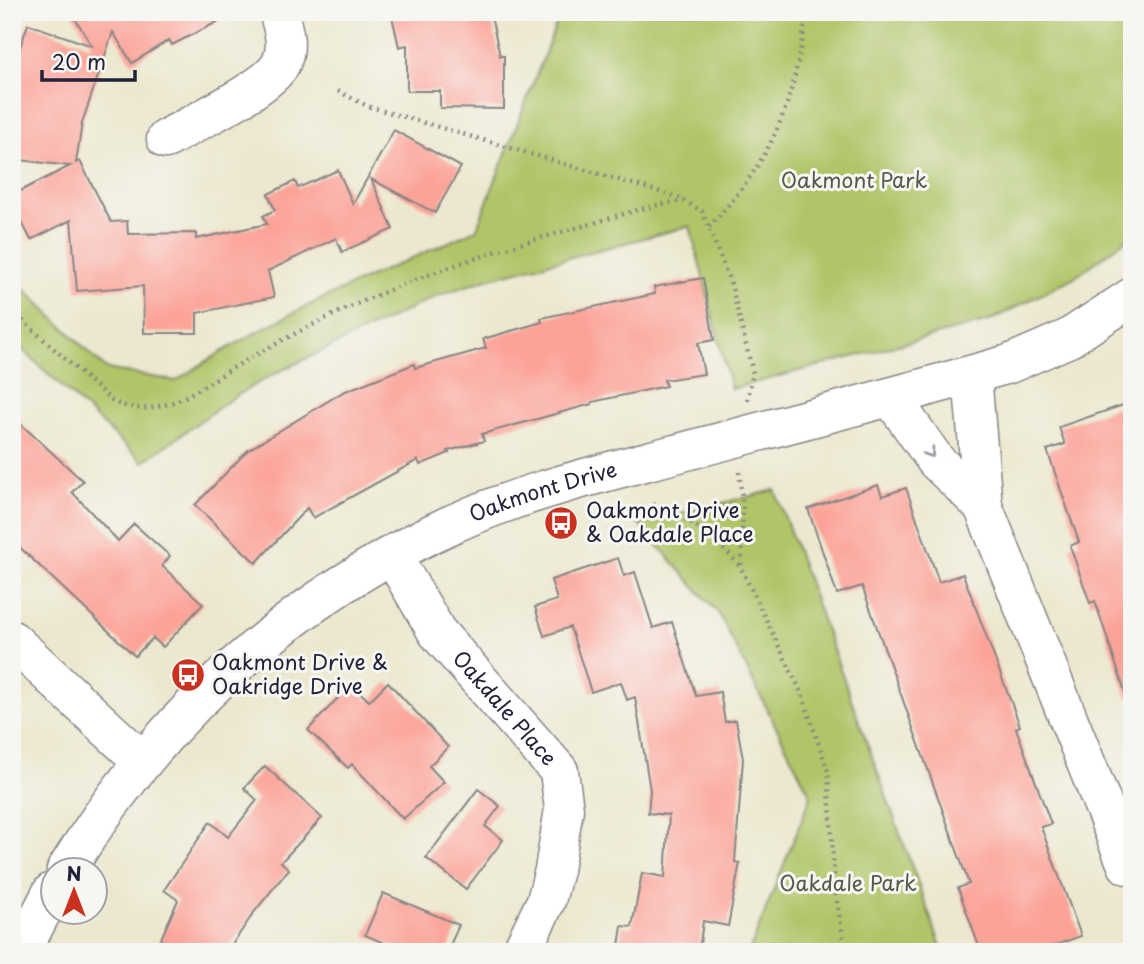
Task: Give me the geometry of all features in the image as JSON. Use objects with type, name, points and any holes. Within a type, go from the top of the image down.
[{"type":"street","points":[[166,139],[260,85],[279,68],[285,43],[278,12]]},
{"type":"street","name":"Oakmont Drive","points":[[76,856],[141,760],[212,684],[252,649],[315,603],[392,555],[460,521],[548,488],[1009,364],[1069,338],[1132,297]]},
{"type":"street","points":[[972,375],[983,506],[1127,865]]},
{"type":"street","points":[[891,397],[936,461],[983,506]]},
{"type":"street","name":"Oakdale Place","points":[[392,555],[437,632],[559,771],[564,809],[554,870],[546,901],[521,952]]},
{"type":"street","points":[[12,639],[141,760]]},
{"type":"street","points":[[21,952],[38,919]]},
{"type":"path","points":[[709,227],[734,201],[770,149],[793,93],[807,12]]},
{"type":"path","points":[[338,91],[367,106],[674,195],[693,203],[702,211],[731,284],[753,373],[746,408]]},
{"type":"path","points":[[12,311],[112,401],[125,408],[152,409],[174,403],[273,344],[346,307],[417,277],[507,246],[674,202],[693,203]]},
{"type":"path","points":[[741,482],[741,568]]},
{"type":"path","points":[[653,504],[670,510],[704,532],[741,568],[802,694],[828,771],[835,892],[846,952]]},
{"type":"green space","name":"Oakmont Park","points":[[556,12],[1132,12],[1132,235],[1077,276],[989,321],[731,389],[690,226],[487,279],[439,295],[270,376],[231,399],[143,462],[12,340],[12,277],[106,369],[176,381],[211,358],[285,317],[476,230],[559,17]]},
{"type":"green space","name":"Oakdale Park","points":[[775,490],[943,952],[749,952],[811,796],[719,614],[639,524]]},
{"type":"building","points":[[71,12],[237,12],[172,45],[169,40],[132,63],[113,32],[82,123],[76,163],[80,161],[111,222],[127,221],[128,234],[196,233],[196,239],[267,224],[263,216],[275,210],[268,194],[295,181],[298,188],[338,170],[353,204],[394,130],[461,167],[435,213],[371,179],[393,229],[342,252],[336,238],[268,271],[274,297],[197,313],[197,333],[144,333],[143,286],[77,291],[71,220],[31,240],[12,203],[12,195],[70,166],[12,159],[12,71],[28,24],[92,46]]},
{"type":"building","points":[[391,12],[490,12],[500,56],[504,56],[504,109],[440,108],[440,91],[407,91],[407,45],[399,47]]},
{"type":"building","points":[[703,278],[714,340],[698,343],[704,374],[664,380],[666,386],[592,402],[482,434],[484,441],[448,451],[449,453],[420,465],[418,460],[313,518],[307,508],[256,563],[195,505],[248,450],[343,392],[414,364],[415,368],[486,348],[483,339],[542,322],[541,318],[655,294],[654,287]]},
{"type":"building","points":[[1132,402],[1132,697],[1127,698],[1095,601],[1090,603],[1070,546],[1079,542],[1047,450],[1065,444],[1059,427]]},
{"type":"building","points":[[12,416],[83,481],[72,492],[118,541],[134,524],[170,556],[162,566],[203,604],[163,647],[153,638],[135,656],[12,540]]},
{"type":"building","points":[[878,485],[882,496],[906,488],[939,582],[963,574],[1020,726],[1016,728],[1051,824],[1041,827],[1081,936],[1036,952],[981,952],[958,888],[969,884],[862,586],[837,594],[808,509]]},
{"type":"building","points":[[618,558],[624,576],[635,572],[653,628],[672,622],[696,696],[720,692],[725,722],[736,720],[743,759],[735,862],[740,863],[728,926],[703,921],[699,952],[618,952],[622,926],[632,927],[642,873],[665,877],[669,815],[648,813],[650,790],[635,697],[627,700],[621,682],[591,692],[570,627],[544,636],[535,607],[557,600],[551,580]]},
{"type":"building","points":[[388,682],[448,747],[429,766],[444,782],[403,819],[352,764],[348,768],[308,730],[351,684],[369,701]]},
{"type":"building","points":[[265,766],[322,818],[281,862],[289,869],[255,911],[227,952],[155,952],[178,900],[164,890],[210,822],[228,837],[257,800],[244,788]]},
{"type":"building","points":[[478,789],[500,806],[485,826],[503,840],[466,889],[426,858]]},
{"type":"building","points":[[383,893],[459,925],[447,952],[405,952],[365,935]]},
{"type":"place","name":"Oakmont Drive & Oakdale Place","points":[[561,523]]},
{"type":"place","name":"Oakmont Drive & Oakridge Drive","points":[[188,675]]}]
